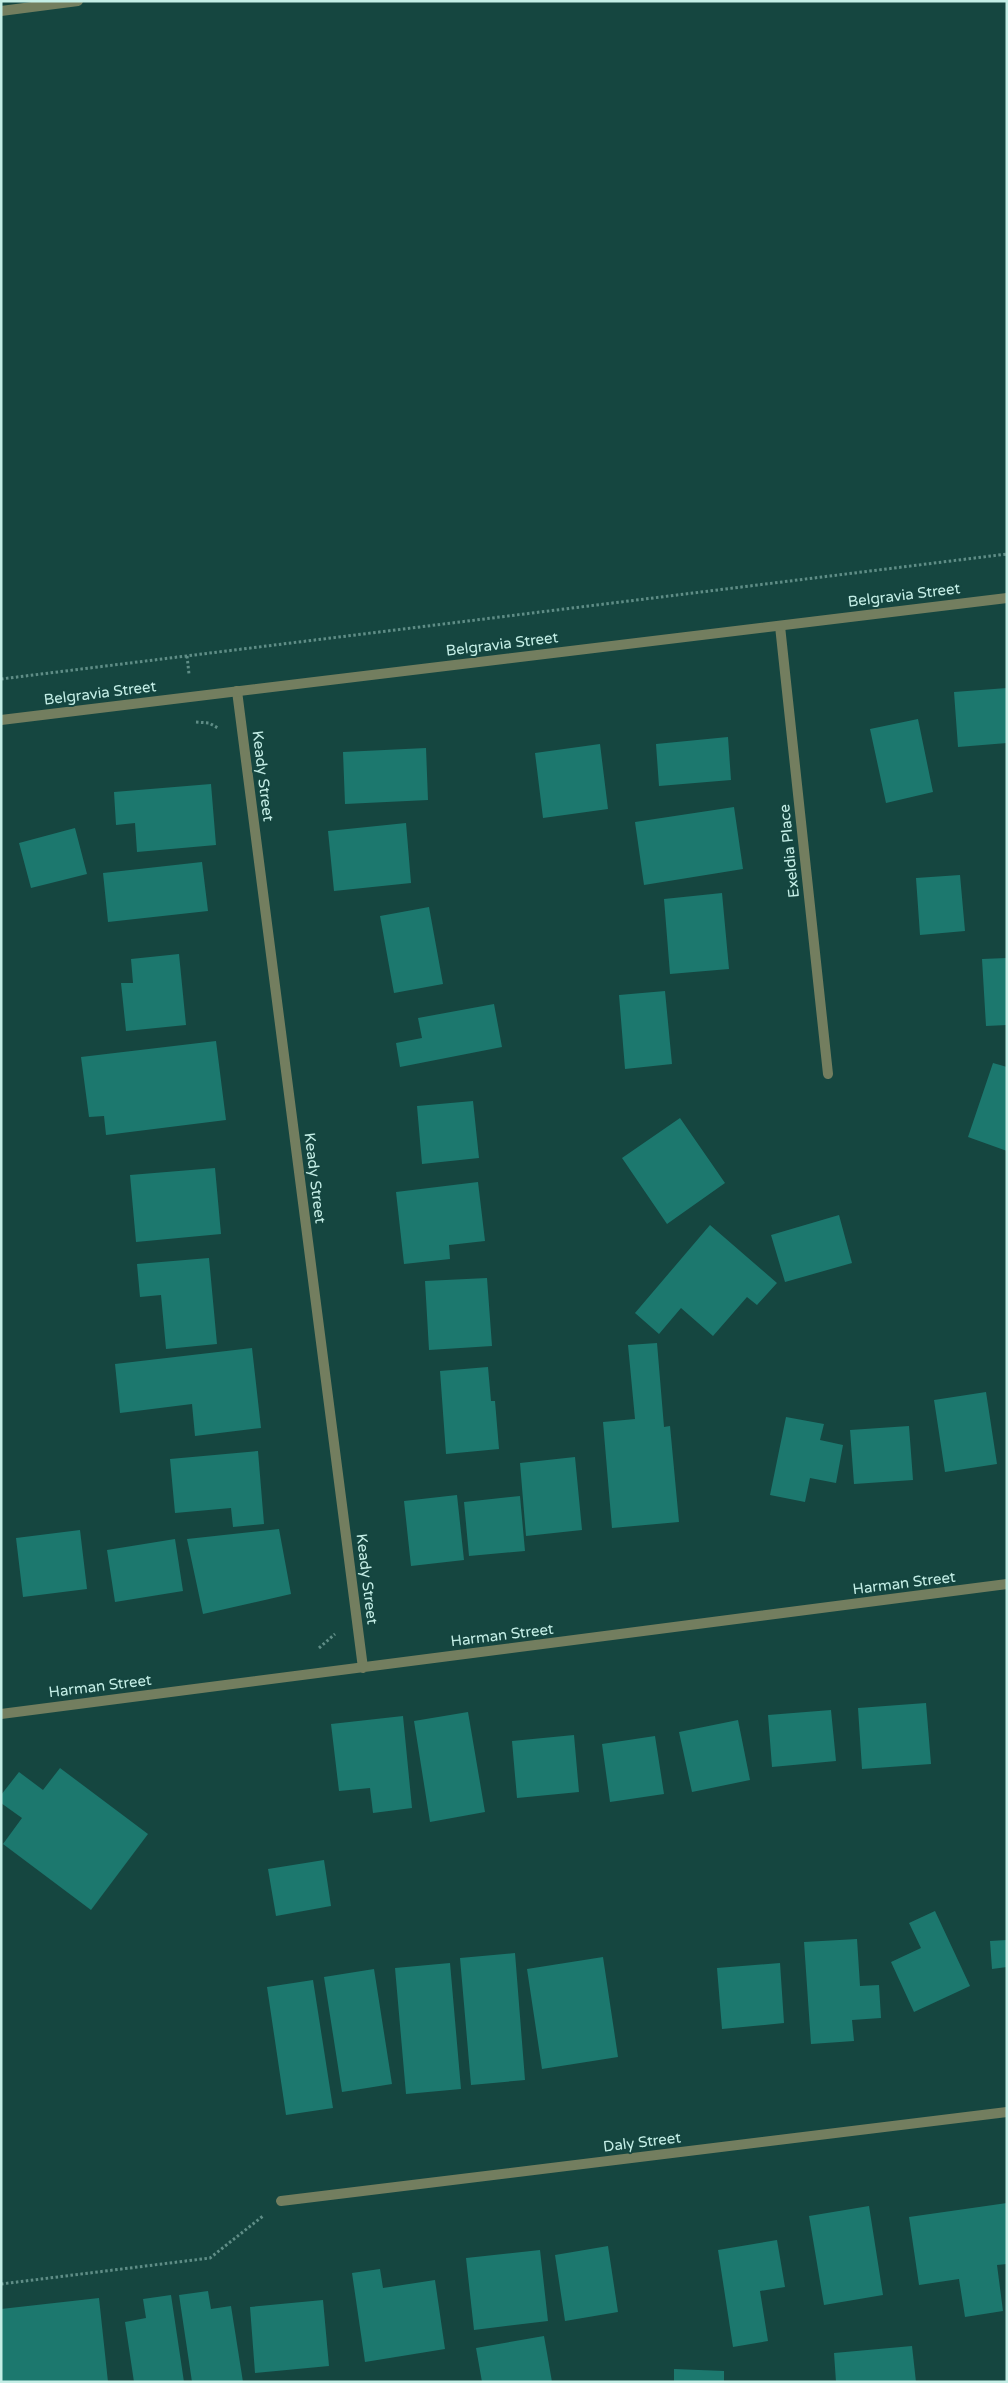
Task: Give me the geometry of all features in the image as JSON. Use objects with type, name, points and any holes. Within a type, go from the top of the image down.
[{"type":"street","points":[[1,11],[78,1]]},
{"type":"street","name":"Belgravia Street","points":[[1,720],[1007,598]]},
{"type":"street","name":"Exeldia Place","points":[[780,626],[828,1074]]},
{"type":"street","name":"Keady Street","points":[[237,691],[363,1668]]},
{"type":"street","name":"Harman Street","points":[[1,1714],[1007,1584]]},
{"type":"street","name":"Daly Street","points":[[282,2201],[1007,2112]]},
{"type":"path","points":[[1,679],[1007,554]]},
{"type":"path","points":[[187,656],[195,722],[209,723],[222,730]]},
{"type":"path","points":[[311,1674],[310,1652],[323,1646],[337,1632]]},
{"type":"path","points":[[1,2284],[210,2258],[282,2201]]},
{"type":"building","points":[[1007,688],[1007,743],[958,747],[954,692]]},
{"type":"building","points":[[918,719],[933,792],[886,803],[870,729]]},
{"type":"building","points":[[728,737],[731,780],[659,786],[656,744]]},
{"type":"building","points":[[600,744],[608,809],[543,818],[535,753]]},
{"type":"building","points":[[426,748],[428,800],[345,804],[343,752]]},
{"type":"building","points":[[211,784],[216,845],[137,852],[135,823],[116,825],[114,792]]},
{"type":"building","points":[[734,807],[743,869],[644,885],[635,822]]},
{"type":"building","points":[[406,823],[411,883],[334,891],[328,831]]},
{"type":"building","points":[[75,828],[87,874],[31,888],[19,843]]},
{"type":"building","points":[[202,862],[208,911],[108,922],[103,873]]},
{"type":"building","points":[[960,875],[965,931],[920,935],[916,878]]},
{"type":"building","points":[[722,893],[729,969],[670,974],[664,899]]},
{"type":"building","points":[[429,907],[443,984],[394,993],[380,916]]},
{"type":"building","points":[[179,954],[186,1025],[126,1031],[121,983],[133,983],[131,959]]},
{"type":"building","points":[[1007,958],[1007,1025],[986,1026],[982,959]]},
{"type":"building","points":[[665,991],[672,1064],[625,1069],[619,995]]},
{"type":"building","points":[[494,1004],[502,1047],[400,1067],[396,1043],[422,1038],[418,1018]]},
{"type":"building","points":[[216,1041],[226,1120],[106,1135],[104,1116],[89,1117],[81,1057]]},
{"type":"building","points":[[993,1063],[1007,1067],[1007,1151],[968,1137]]},
{"type":"building","points":[[473,1101],[479,1158],[422,1164],[417,1106]]},
{"type":"building","points":[[680,1118],[725,1183],[667,1224],[622,1158]]},
{"type":"building","points":[[215,1168],[221,1234],[136,1242],[130,1175]]},
{"type":"building","points":[[478,1182],[485,1241],[449,1245],[450,1259],[404,1264],[396,1192]]},
{"type":"building","points":[[839,1215],[852,1263],[785,1282],[771,1235]]},
{"type":"building","points":[[710,1225],[777,1283],[757,1305],[747,1297],[713,1336],[681,1308],[659,1334],[635,1313]]},
{"type":"building","points":[[209,1258],[217,1344],[166,1349],[161,1295],[140,1297],[137,1264]]},
{"type":"building","points":[[487,1278],[492,1346],[429,1350],[425,1281]]},
{"type":"building","points":[[657,1343],[664,1427],[670,1426],[679,1522],[612,1528],[603,1422],[635,1419],[628,1345]]},
{"type":"building","points":[[252,1348],[261,1428],[195,1436],[192,1404],[120,1413],[115,1364]]},
{"type":"building","points":[[488,1367],[491,1401],[495,1401],[499,1449],[446,1454],[440,1371]]},
{"type":"building","points":[[986,1392],[997,1464],[945,1472],[934,1400]]},
{"type":"building","points":[[786,1417],[824,1424],[820,1440],[843,1445],[836,1483],[810,1478],[805,1502],[770,1495]]},
{"type":"building","points":[[909,1426],[913,1480],[854,1484],[850,1430]]},
{"type":"building","points":[[258,1451],[264,1524],[233,1527],[231,1508],[175,1513],[170,1459]]},
{"type":"building","points":[[575,1457],[582,1530],[526,1536],[520,1463]]},
{"type":"building","points":[[457,1495],[464,1560],[411,1566],[404,1501]]},
{"type":"building","points":[[520,1496],[525,1551],[469,1556],[464,1502]]},
{"type":"building","points":[[279,1529],[291,1594],[203,1614],[187,1539]]},
{"type":"building","points":[[80,1530],[87,1589],[23,1597],[16,1538]]},
{"type":"building","points":[[175,1539],[183,1591],[115,1602],[107,1550]]},
{"type":"building","points":[[926,1703],[931,1764],[862,1769],[858,1708]]},
{"type":"building","points":[[831,1710],[836,1761],[772,1767],[768,1715]]},
{"type":"building","points":[[468,1712],[485,1812],[430,1822],[414,1721]]},
{"type":"building","points":[[403,1716],[412,1808],[373,1813],[370,1788],[339,1791],[331,1724]]},
{"type":"building","points":[[738,1720],[750,1780],[692,1792],[679,1732]]},
{"type":"building","points":[[574,1735],[579,1792],[517,1798],[512,1741]]},
{"type":"building","points":[[655,1736],[664,1794],[610,1802],[602,1744]]},
{"type":"building","points":[[60,1768],[148,1834],[91,1910],[3,1844],[22,1818],[1,1803],[1,1795],[19,1772],[43,1790]]},
{"type":"building","points":[[324,1860],[331,1906],[276,1916],[268,1869]]},
{"type":"building","points":[[935,1911],[970,1986],[914,2012],[891,1962],[921,1948],[909,1923]]},
{"type":"building","points":[[857,1939],[860,1986],[879,1985],[881,2018],[852,2020],[854,2041],[811,2044],[804,1942]]},
{"type":"building","points":[[1007,1940],[1007,1967],[992,1969],[990,1941]]},
{"type":"building","points":[[515,1953],[525,2080],[471,2085],[460,1958]]},
{"type":"building","points":[[603,1957],[618,2057],[542,2069],[527,1969]]},
{"type":"building","points":[[450,1963],[461,2089],[406,2094],[395,1968]]},
{"type":"building","points":[[780,1963],[784,2023],[722,2029],[717,1968]]},
{"type":"building","points":[[374,1969],[392,2084],[342,2092],[324,1977]]},
{"type":"building","points":[[313,1980],[333,2108],[286,2115],[267,1987]]},
{"type":"building","points":[[1007,2203],[1007,2264],[997,2265],[1003,2311],[965,2317],[959,2279],[919,2285],[909,2217]]},
{"type":"building","points":[[869,2206],[883,2295],[824,2305],[809,2216]]},
{"type":"building","points":[[777,2240],[785,2287],[760,2291],[768,2341],[733,2347],[718,2250]]},
{"type":"building","points":[[608,2246],[618,2312],[565,2321],[555,2255]]},
{"type":"building","points":[[540,2250],[548,2321],[474,2330],[466,2258]]},
{"type":"building","points":[[380,2269],[383,2288],[435,2280],[445,2349],[365,2362],[352,2273]]},
{"type":"building","points":[[208,2291],[211,2309],[231,2306],[243,2382],[192,2382],[179,2295]]},
{"type":"building","points":[[171,2295],[184,2382],[134,2382],[125,2322],[146,2318],[143,2299]]},
{"type":"building","points":[[99,2298],[108,2382],[1,2382],[1,2309]]},
{"type":"building","points":[[323,2300],[329,2366],[255,2373],[250,2307]]},
{"type":"building","points":[[544,2336],[552,2382],[482,2382],[476,2348]]},
{"type":"building","points":[[912,2346],[916,2382],[836,2382],[834,2353]]},
{"type":"building","points":[[674,2369],[724,2371],[724,2382],[674,2382]]}]
